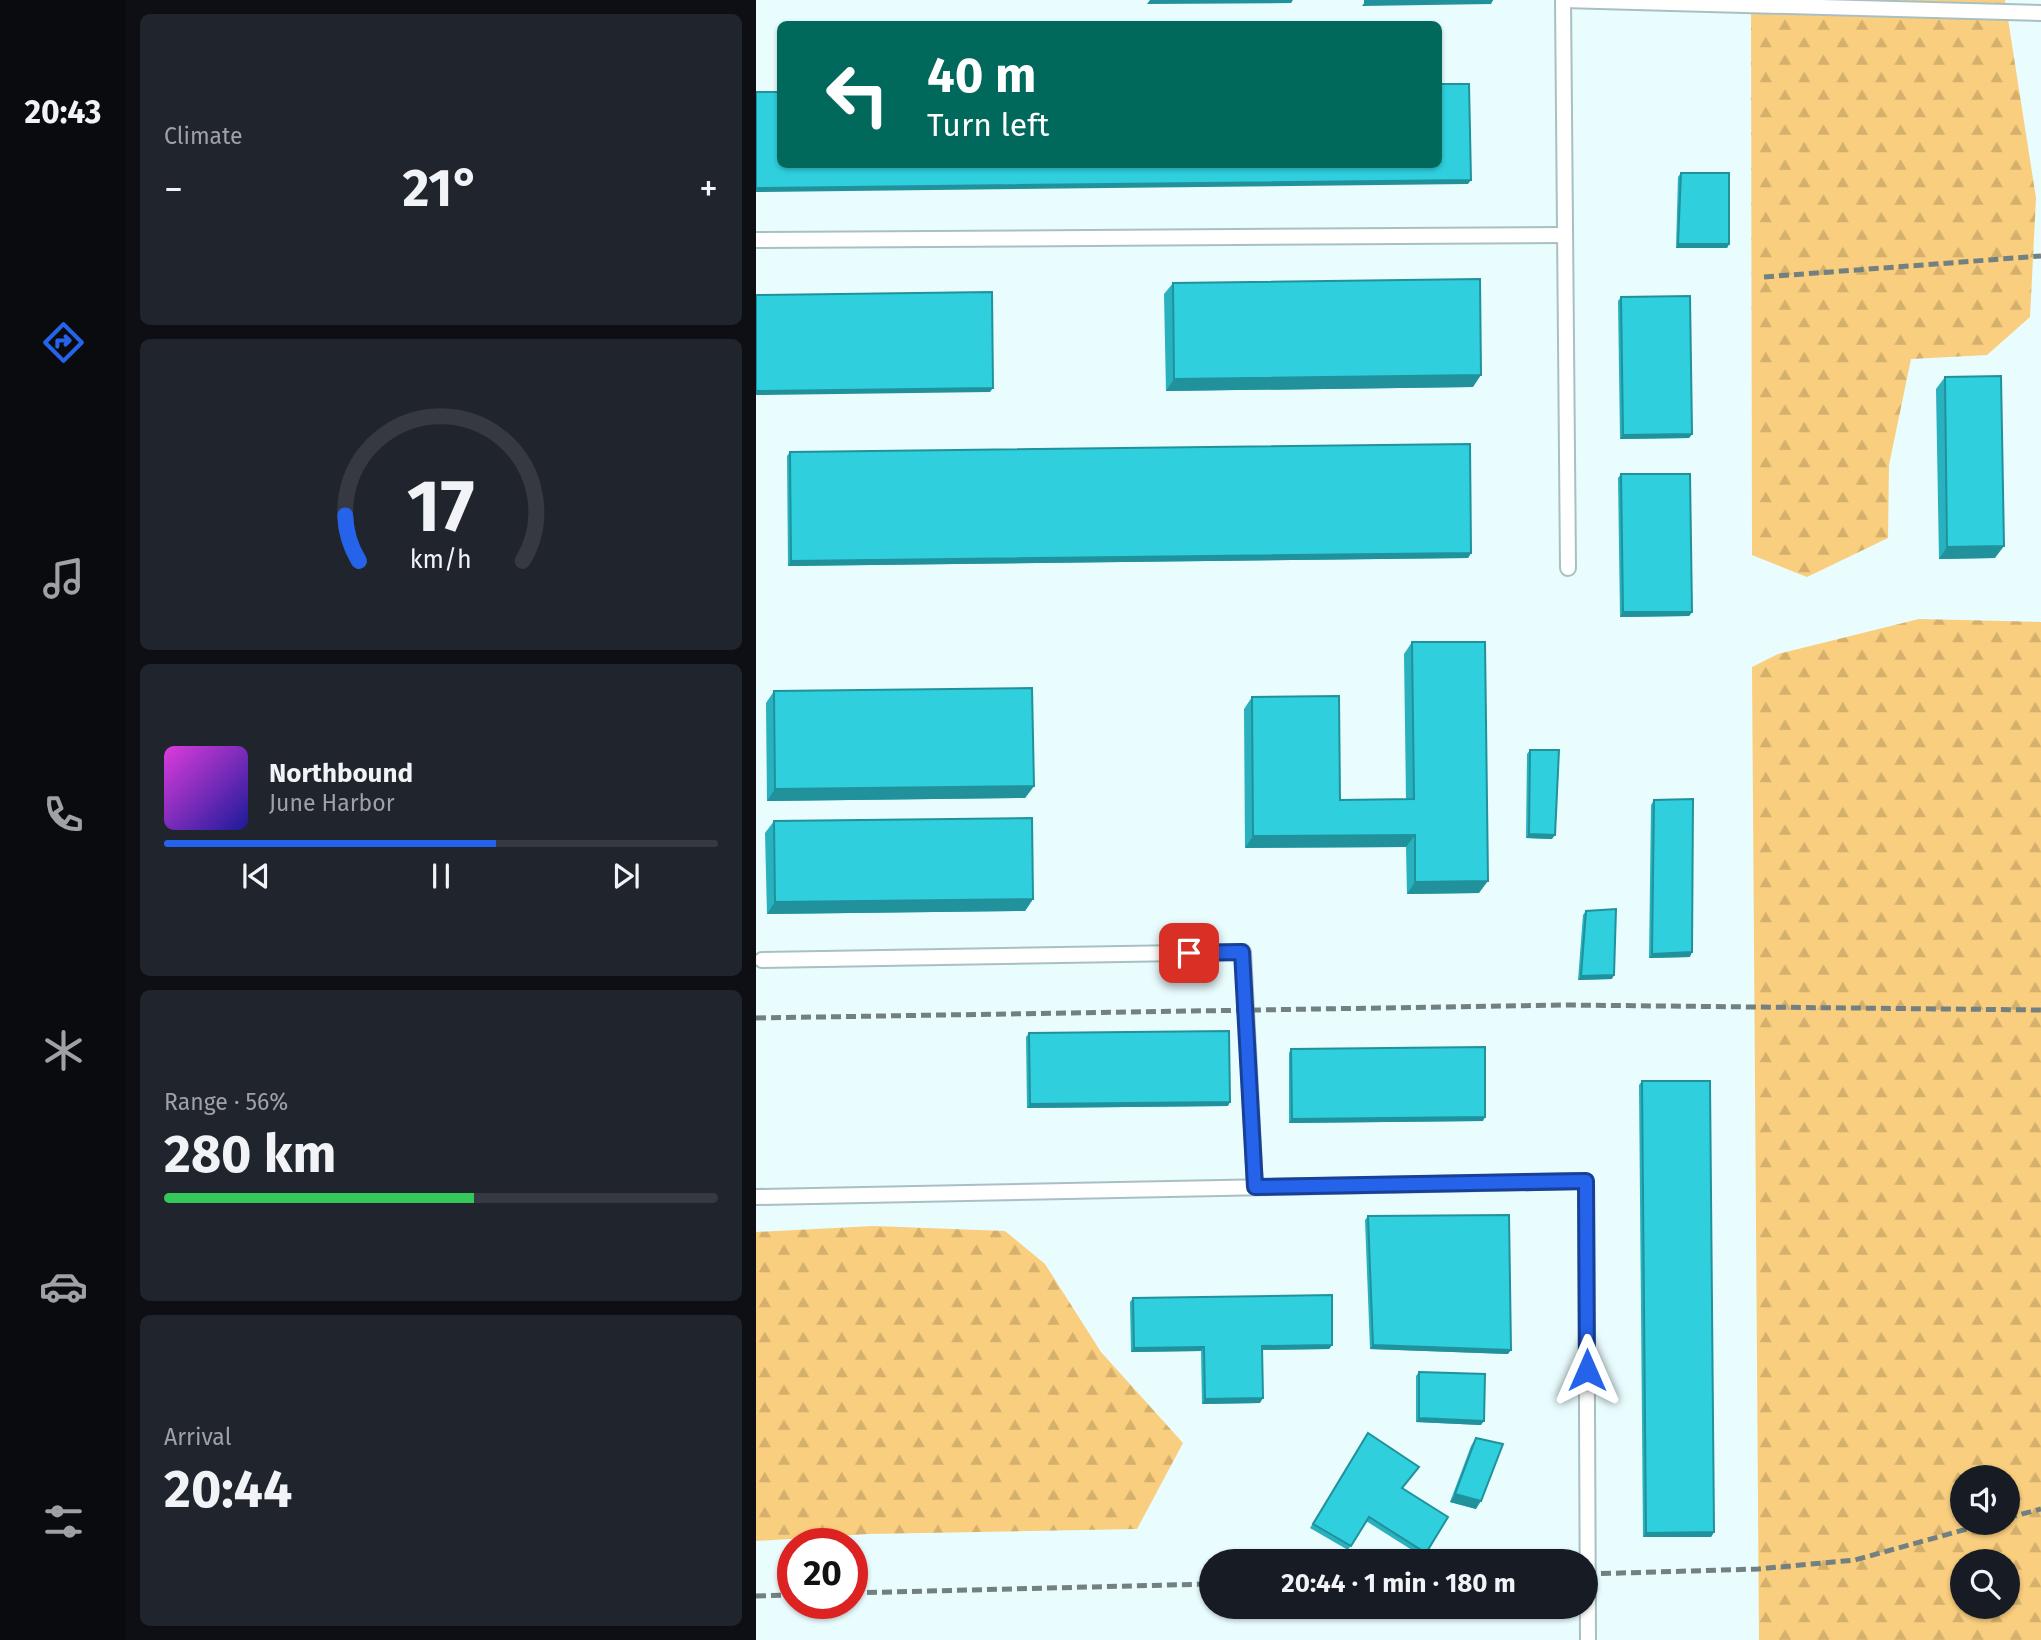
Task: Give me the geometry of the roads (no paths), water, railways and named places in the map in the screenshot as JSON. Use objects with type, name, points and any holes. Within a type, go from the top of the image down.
[{"type":"lane","points":[[1569,568],[1563,0],[2041,13]]},
{"type":"lane","points":[[756,240],[1565,235]]},
{"type":"lane","points":[[762,960],[1242,952],[1255,1187]]},
{"type":"lane","points":[[756,1197],[1586,1181],[1588,1640]]},
{"type":"railway","points":[[1764,277],[2041,256]]},
{"type":"railway","points":[[756,1018],[1567,1005],[2041,1010]]},
{"type":"railway","points":[[2020,1515],[2041,1509]]},
{"type":"railway","points":[[1598,1574],[1758,1569],[1855,1560],[1950,1534]]},
{"type":"railway","points":[[868,1593],[1199,1584]]},
{"type":"railway","points":[[756,1596],[777,1595]]}]
